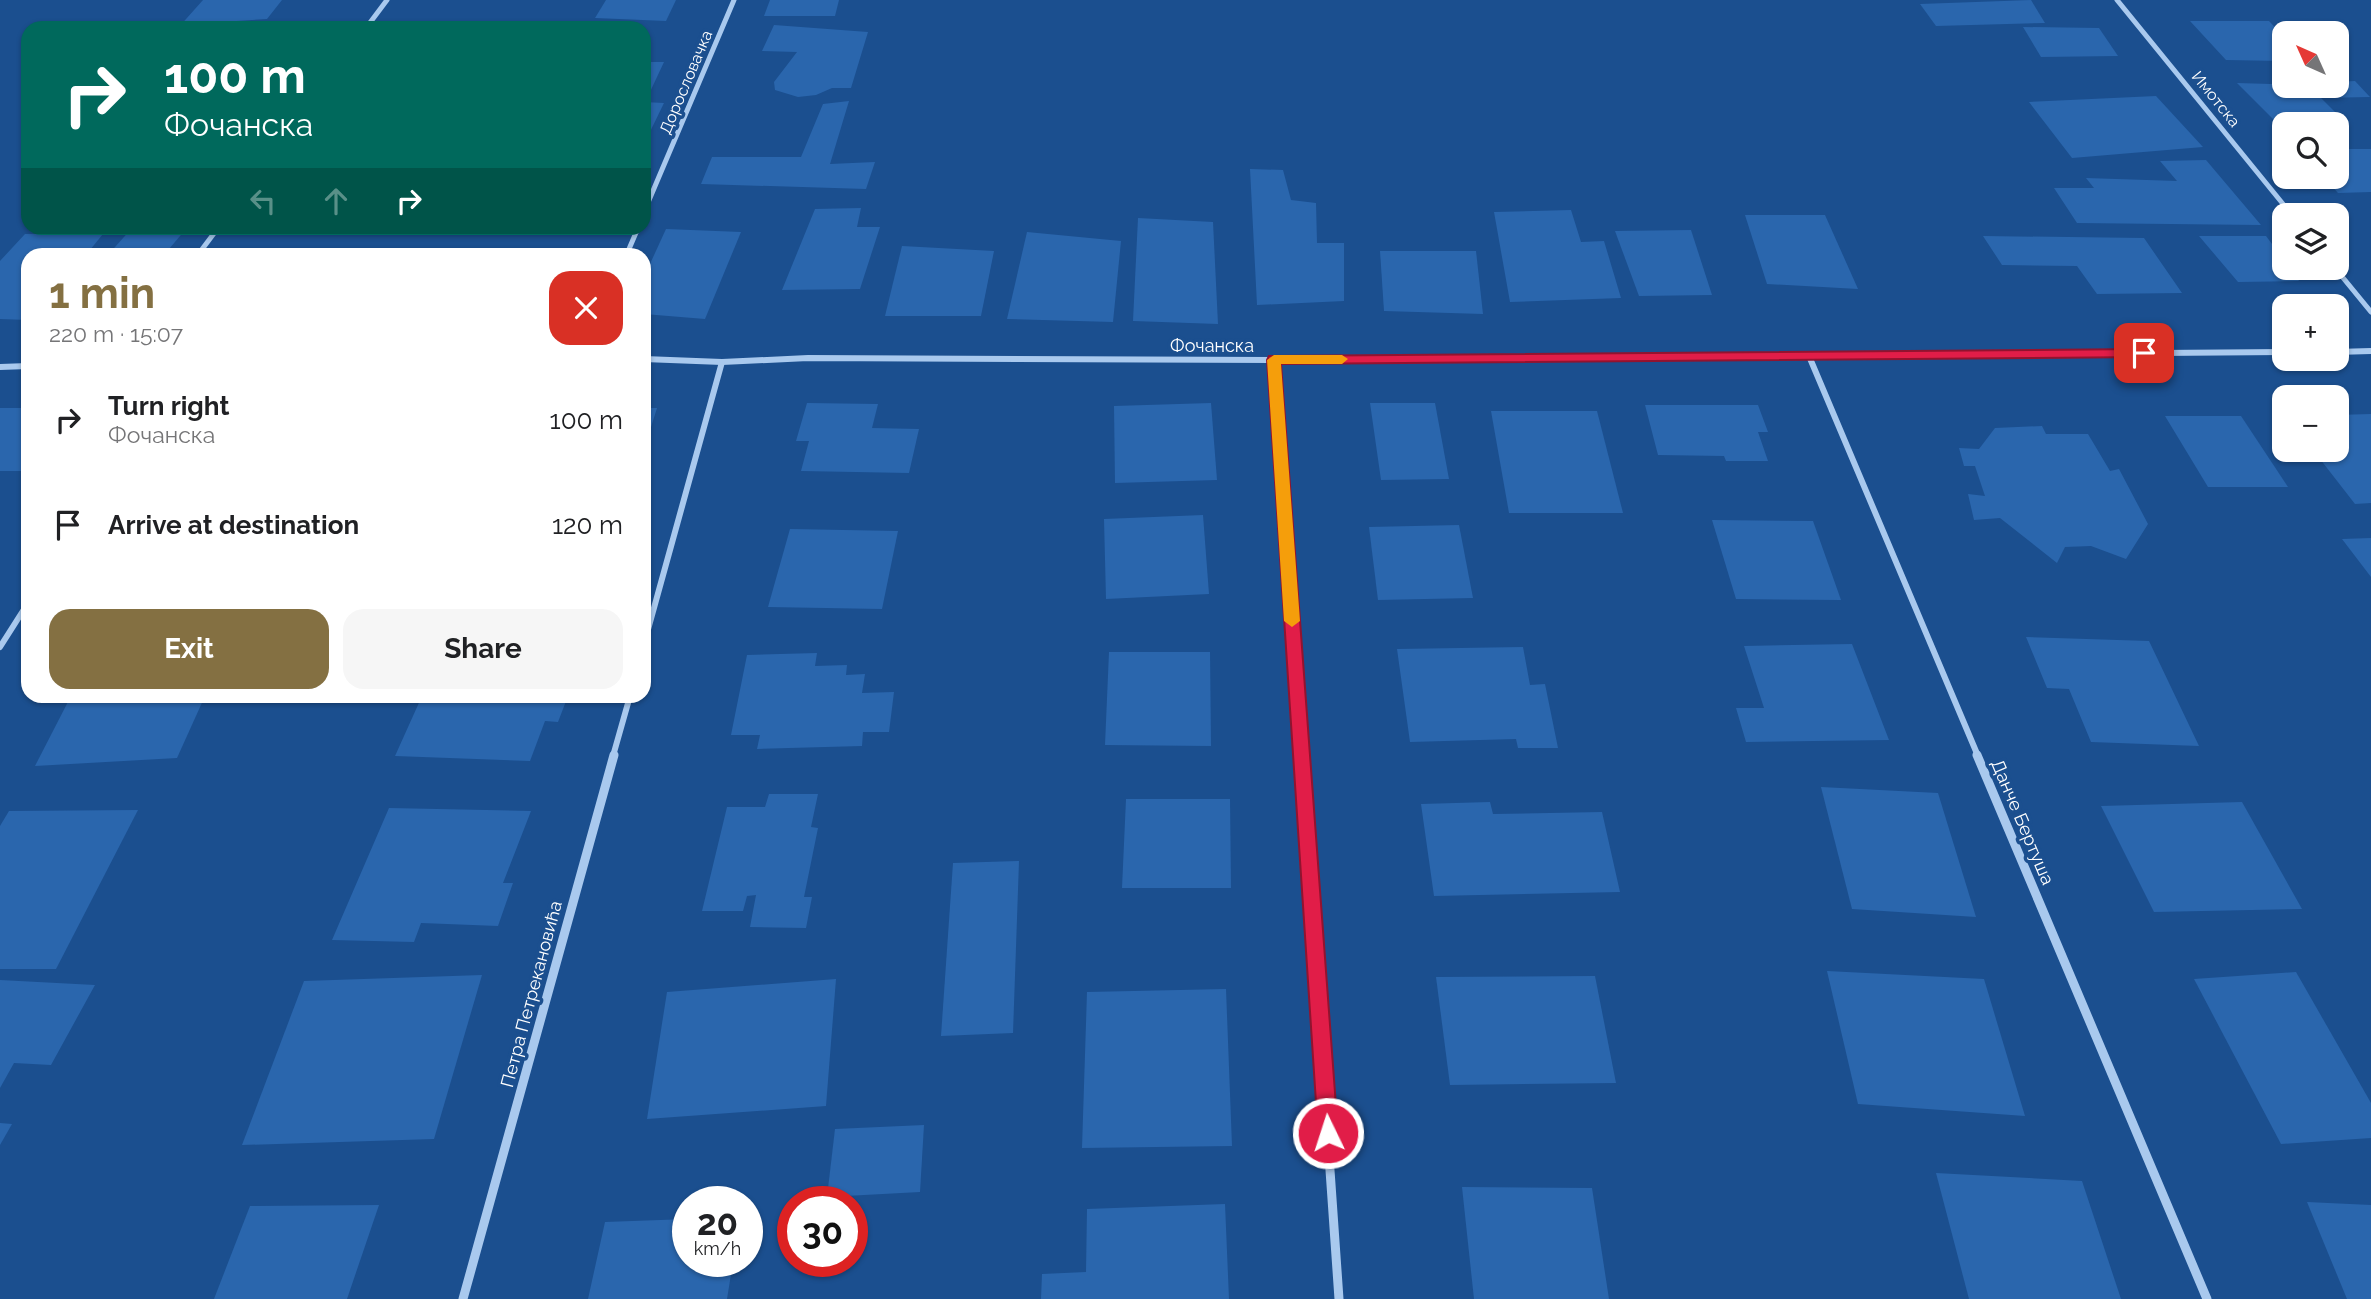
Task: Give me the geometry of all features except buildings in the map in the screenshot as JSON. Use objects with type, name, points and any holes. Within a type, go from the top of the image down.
[{"type":"street","points":[[371,21],[387,0]]},
{"type":"street","name":"Дорословачка","points":[[651,196],[734,0]]},
{"type":"street","name":"Имотска","points":[[2117,0],[2282,203]]},
{"type":"street","points":[[2345,280],[2371,312]]},
{"type":"street","points":[[2349,352],[2371,351]]},
{"type":"street","name":"Фочанска","points":[[651,359],[722,362],[808,358],[1274,360],[2272,352]]},
{"type":"street","name":"Данче Бертуша","points":[[1809,356],[2207,1299]]},
{"type":"street","points":[[1274,360],[1339,1299]]},
{"type":"street","points":[[651,619],[722,362]]},
{"type":"street","points":[[0,367],[21,366]]},
{"type":"street","points":[[0,647],[21,614]]},
{"type":"street","name":"Петра Петрекановића","points":[[463,1299],[627,703]]},
{"type":"slow traffic","points":[[1292,621],[1274,360],[1342,359]]},
{"type":"route","points":[[1328,1133],[1274,360],[2144,353]]}]
